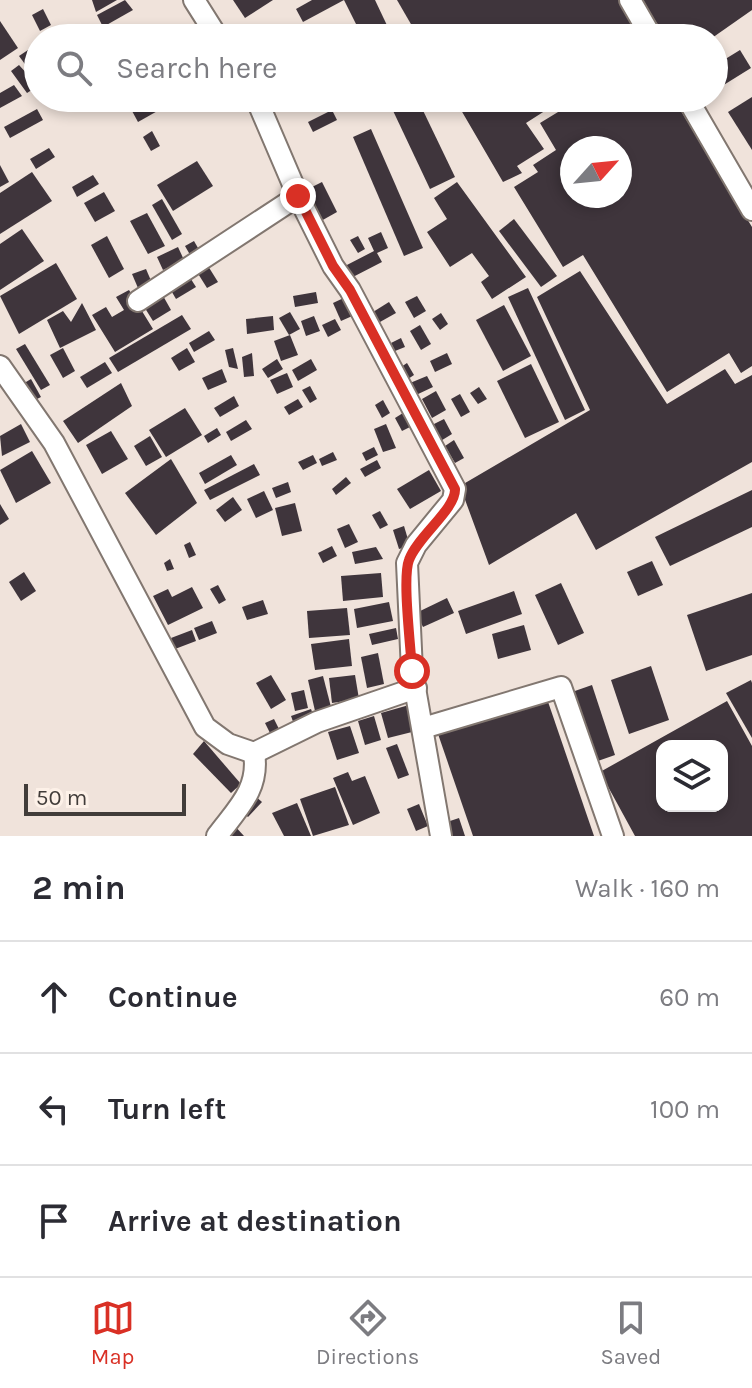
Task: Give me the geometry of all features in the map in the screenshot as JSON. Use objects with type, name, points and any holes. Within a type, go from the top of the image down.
[{"type":"street","points":[[194,0],[209,24]]},
{"type":"street","points":[[630,0],[644,24]]},
{"type":"street","points":[[262,112],[298,196],[333,266],[350,290],[455,489],[453,500],[416,545],[407,563],[416,688],[441,836]]},
{"type":"street","points":[[695,112],[752,210]]},
{"type":"street","points":[[138,301],[298,196]]},
{"type":"street","points":[[0,366],[54,443],[205,727],[228,744],[254,753],[317,722],[416,688]]},
{"type":"street","points":[[423,728],[561,687],[613,836]]},
{"type":"street","points":[[217,836],[253,787],[257,770],[254,753]]},
{"type":"building","points":[[92,0],[117,0],[96,12]]},
{"type":"building","points":[[125,0],[133,10],[108,24],[102,24],[97,15]]},
{"type":"building","points":[[233,0],[273,0],[245,18]]},
{"type":"building","points":[[312,0],[344,0],[303,22],[296,9]]},
{"type":"building","points":[[344,0],[375,0],[386,24],[356,24]]},
{"type":"building","points":[[397,0],[621,0],[636,24],[411,24]]},
{"type":"building","points":[[641,0],[752,0],[752,10],[728,27],[728,24],[657,24]]},
{"type":"building","points":[[43,9],[50,24],[36,24],[32,15]]},
{"type":"building","points":[[0,21],[18,48],[0,60]]},
{"type":"building","points":[[740,50],[751,68],[728,82],[728,57]]},
{"type":"building","points":[[19,65],[24,70],[24,89],[11,71]]},
{"type":"building","points":[[14,85],[22,96],[0,108],[0,93]]},
{"type":"building","points":[[752,97],[752,150],[728,112]]},
{"type":"building","points":[[32,112],[39,112],[43,120],[10,138],[4,127]]},
{"type":"building","points":[[133,112],[156,112],[138,122]]},
{"type":"building","points":[[328,112],[333,112],[337,120],[313,132],[308,122]]},
{"type":"building","points":[[394,112],[424,112],[455,177],[430,189]]},
{"type":"building","points":[[462,112],[543,112],[526,123],[544,149],[517,166],[522,173],[503,182]]},
{"type":"building","points":[[558,112],[682,112],[752,227],[752,366],[741,373],[729,353],[667,392],[583,255],[563,267],[514,187],[538,172],[533,165],[556,150],[540,123]]},
{"type":"building","points":[[371,129],[423,248],[404,256],[353,137]]},
{"type":"building","points":[[152,131],[160,146],[151,151],[143,137]]},
{"type":"building","points":[[49,148],[55,157],[36,169],[30,159]]},
{"type":"building","points":[[197,161],[213,186],[173,211],[157,185]]},
{"type":"building","points":[[0,165],[9,182],[0,187]]},
{"type":"building","points":[[32,172],[52,201],[0,234],[0,193]]},
{"type":"building","points":[[93,175],[99,184],[77,197],[72,187]]},
{"type":"building","points":[[322,182],[337,212],[321,221],[306,190]]},
{"type":"building","points":[[457,182],[526,277],[492,299],[481,282],[489,276],[472,253],[450,267],[427,232],[447,219],[434,198]]},
{"type":"building","points":[[104,192],[115,211],[95,222],[84,203]]},
{"type":"building","points":[[162,199],[182,234],[172,240],[152,205]]},
{"type":"building","points":[[147,213],[165,246],[148,254],[130,221]]},
{"type":"building","points":[[514,219],[557,276],[541,287],[499,231]]},
{"type":"building","points":[[22,229],[44,261],[0,290],[0,244]]},
{"type":"building","points":[[381,232],[388,248],[377,253],[382,262],[349,279],[343,267],[374,251],[368,238]]},
{"type":"building","points":[[107,236],[124,269],[109,278],[91,245]]},
{"type":"building","points":[[358,236],[365,249],[358,253],[350,240]]},
{"type":"building","points":[[194,241],[202,255],[193,260],[185,246]]},
{"type":"building","points":[[178,247],[184,260],[163,270],[157,257]]},
{"type":"building","points":[[56,263],[77,299],[19,334],[0,296]]},
{"type":"building","points":[[208,266],[218,282],[207,288],[197,272]]},
{"type":"building","points":[[146,269],[152,283],[138,288],[132,274]]},
{"type":"building","points":[[580,271],[667,404],[725,369],[735,384],[752,375],[752,462],[596,550],[576,513],[489,565],[460,486],[590,410],[537,297]]},
{"type":"building","points":[[189,276],[196,287],[176,299],[169,287]]},
{"type":"building","points":[[528,288],[585,410],[565,420],[508,297]]},
{"type":"building","points":[[129,290],[153,329],[115,352],[92,315],[106,307],[112,317],[124,310],[116,297]]},
{"type":"building","points":[[316,292],[318,303],[295,307],[293,296]]},
{"type":"building","points":[[162,294],[171,310],[153,321],[143,305]]},
{"type":"building","points":[[350,295],[359,313],[341,321],[333,303]]},
{"type":"building","points":[[417,296],[426,311],[414,318],[405,302]]},
{"type":"building","points":[[389,302],[396,313],[380,322],[373,312]]},
{"type":"building","points":[[82,303],[96,330],[60,348],[47,320],[63,311],[71,322]]},
{"type":"building","points":[[504,305],[531,356],[503,371],[476,320]]},
{"type":"building","points":[[290,312],[300,329],[289,335],[279,318]]},
{"type":"building","points":[[441,313],[448,324],[440,330],[432,319]]},
{"type":"building","points":[[182,315],[191,329],[118,372],[109,358]]},
{"type":"building","points":[[273,316],[274,330],[247,334],[246,319]]},
{"type":"building","points":[[314,316],[320,331],[306,336],[301,321]]},
{"type":"building","points":[[335,319],[341,330],[328,337],[322,325]]},
{"type":"building","points":[[420,325],[431,344],[421,350],[410,331]]},
{"type":"building","points":[[209,331],[215,340],[194,352],[189,343]]},
{"type":"building","points":[[290,335],[298,355],[281,361],[274,341]]},
{"type":"building","points":[[401,338],[405,347],[395,351],[391,343]]},
{"type":"building","points":[[25,344],[50,385],[41,390],[16,349]]},
{"type":"building","points":[[63,348],[75,371],[63,378],[50,355]]},
{"type":"building","points":[[187,348],[195,362],[179,371],[171,358]]},
{"type":"building","points":[[233,348],[238,369],[229,367],[225,350]]},
{"type":"building","points":[[252,353],[254,376],[244,377],[242,357]]},
{"type":"building","points":[[447,353],[452,364],[435,372],[430,361]]},
{"type":"building","points":[[277,359],[283,369],[268,378],[262,369]]},
{"type":"building","points":[[311,359],[317,370],[298,381],[292,370]]},
{"type":"building","points":[[105,362],[112,373],[87,388],[80,377]]},
{"type":"building","points":[[407,363],[414,375],[405,381],[398,369]]},
{"type":"building","points":[[531,364],[559,422],[525,438],[497,381]]},
{"type":"building","points":[[222,369],[227,382],[208,390],[202,378]]},
{"type":"building","points":[[287,373],[293,387],[277,394],[270,380]]},
{"type":"building","points":[[427,376],[433,387],[416,395],[410,383]]},
{"type":"building","points":[[31,379],[41,397],[31,402],[21,385]]},
{"type":"building","points":[[121,383],[132,406],[78,443],[63,421]]},
{"type":"building","points":[[310,386],[317,399],[310,403],[302,390]]},
{"type":"building","points":[[479,387],[487,399],[478,404],[470,393]]},
{"type":"building","points":[[436,391],[446,410],[432,418],[422,399]]},
{"type":"building","points":[[460,394],[470,412],[461,417],[451,399]]},
{"type":"building","points":[[234,396],[239,406],[220,417],[214,408]]},
{"type":"building","points":[[298,399],[303,407],[289,415],[284,407]]},
{"type":"building","points":[[383,400],[390,413],[382,418],[375,405]]},
{"type":"building","points":[[185,408],[202,435],[166,457],[149,430]]},
{"type":"building","points":[[403,413],[410,427],[402,431],[395,418]]},
{"type":"building","points":[[444,419],[452,434],[439,442],[430,426]]},
{"type":"building","points":[[246,420],[252,429],[231,441],[226,432]]},
{"type":"building","points":[[21,424],[30,442],[2,456],[0,436]]},
{"type":"building","points":[[386,424],[396,448],[383,452],[374,429]]},
{"type":"building","points":[[217,428],[221,435],[208,443],[204,436]]},
{"type":"building","points":[[111,431],[128,459],[102,474],[86,445]]},
{"type":"building","points":[[150,436],[162,457],[146,466],[134,446]]},
{"type":"building","points":[[454,440],[464,458],[455,463],[445,446]]},
{"type":"building","points":[[374,447],[378,455],[366,461],[362,453]]},
{"type":"building","points":[[32,451],[51,483],[16,503],[0,470]]},
{"type":"building","points":[[333,452],[337,460],[322,466],[319,459]]},
{"type":"building","points":[[231,455],[237,465],[205,484],[199,473]]},
{"type":"building","points":[[313,455],[317,463],[303,470],[298,462]]},
{"type":"building","points":[[171,459],[197,503],[156,535],[125,493]]},
{"type":"building","points":[[377,460],[381,468],[365,477],[360,469]]},
{"type":"building","points":[[254,464],[260,475],[210,500],[204,490]]},
{"type":"building","points":[[429,470],[441,491],[410,509],[397,489]]},
{"type":"building","points":[[346,477],[351,483],[336,495],[332,489]]},
{"type":"building","points":[[288,482],[291,492],[276,498],[272,488]]},
{"type":"building","points":[[752,490],[752,527],[670,566],[655,537]]},
{"type":"building","points":[[264,491],[273,510],[256,518],[247,499]]},
{"type":"building","points":[[233,497],[242,510],[225,522],[216,510]]},
{"type":"building","points":[[295,503],[302,531],[282,536],[275,508]]},
{"type":"building","points":[[0,504],[9,519],[0,525]]},
{"type":"building","points":[[380,511],[388,525],[380,529],[372,515]]},
{"type":"building","points":[[349,524],[358,542],[345,548],[337,529]]},
{"type":"building","points":[[404,526],[410,546],[399,549],[393,530]]},
{"type":"building","points":[[190,542],[196,555],[189,558],[184,545]]},
{"type":"building","points":[[332,546],[337,556],[323,563],[318,553]]},
{"type":"building","points":[[376,547],[383,559],[355,564],[352,552]]},
{"type":"building","points":[[170,559],[174,569],[167,571],[164,563]]},
{"type":"building","points":[[652,561],[663,585],[638,596],[627,572]]},
{"type":"building","points":[[24,572],[36,591],[21,601],[9,582]]},
{"type":"building","points":[[381,573],[383,597],[343,601],[341,576]]},
{"type":"building","points":[[561,583],[584,633],[558,645],[535,595]]},
{"type":"building","points":[[218,585],[226,600],[219,604],[210,589]]},
{"type":"building","points":[[192,587],[203,608],[168,625],[153,596],[168,589],[172,597]]},
{"type":"building","points":[[514,591],[522,614],[466,634],[458,611]]},
{"type":"building","points":[[752,593],[752,655],[706,671],[687,615]]},
{"type":"building","points":[[447,598],[454,613],[423,627],[416,613]]},
{"type":"building","points":[[263,600],[268,614],[247,620],[242,607]]},
{"type":"building","points":[[389,602],[393,621],[357,628],[354,609]]},
{"type":"building","points":[[347,608],[350,635],[309,638],[307,611]]},
{"type":"building","points":[[212,621],[217,633],[199,640],[194,628]]},
{"type":"building","points":[[524,625],[531,650],[498,659],[492,634]]},
{"type":"building","points":[[396,628],[398,639],[372,645],[369,634]]},
{"type":"building","points":[[192,630],[196,641],[175,649],[171,638]]},
{"type":"building","points":[[349,639],[352,666],[315,670],[311,644]]},
{"type":"building","points":[[378,653],[384,684],[367,688],[361,657]]},
{"type":"building","points":[[651,666],[669,720],[629,734],[611,680]]},
{"type":"building","points":[[271,675],[286,700],[271,709],[256,683]]},
{"type":"building","points":[[355,675],[359,699],[332,703],[329,678]]},
{"type":"building","points":[[323,676],[331,707],[315,711],[308,680]]},
{"type":"building","points":[[751,680],[752,683],[752,738],[726,693]]},
{"type":"building","points":[[592,685],[615,755],[595,762],[572,692]]},
{"type":"building","points":[[304,690],[308,708],[295,711],[291,693]]},
{"type":"building","points":[[545,693],[594,836],[473,836],[437,731]]},
{"type":"building","points":[[727,701],[752,746],[752,836],[635,836],[600,772],[656,741],[656,812],[728,812],[728,740],[657,740]]},
{"type":"building","points":[[409,705],[416,731],[388,738],[381,713]]},
{"type":"building","points":[[311,709],[315,720],[295,727],[291,716]]},
{"type":"building","points":[[374,716],[381,740],[365,745],[358,721]]},
{"type":"building","points":[[274,719],[281,733],[272,737],[265,723]]},
{"type":"building","points":[[350,726],[359,753],[337,760],[328,732]]},
{"type":"building","points":[[204,741],[241,784],[231,793],[193,754]]},
{"type":"building","points":[[397,744],[409,775],[398,779],[386,748]]},
{"type":"building","points":[[348,772],[352,781],[365,776],[380,813],[353,825],[333,778]]},
{"type":"building","points":[[335,787],[349,825],[313,836],[300,799]]},
{"type":"building","points":[[253,794],[262,802],[248,817],[239,809]]},
{"type":"building","points":[[297,803],[311,836],[284,836],[272,813]]},
{"type":"building","points":[[419,804],[428,826],[416,831],[407,809]]},
{"type":"building","points":[[459,818],[465,836],[452,836],[447,822]]},
{"type":"building","points":[[233,824],[244,836],[229,836]]},
{"type":"route","points":[[298,196],[456,493],[416,545],[407,563],[412,671]]}]
